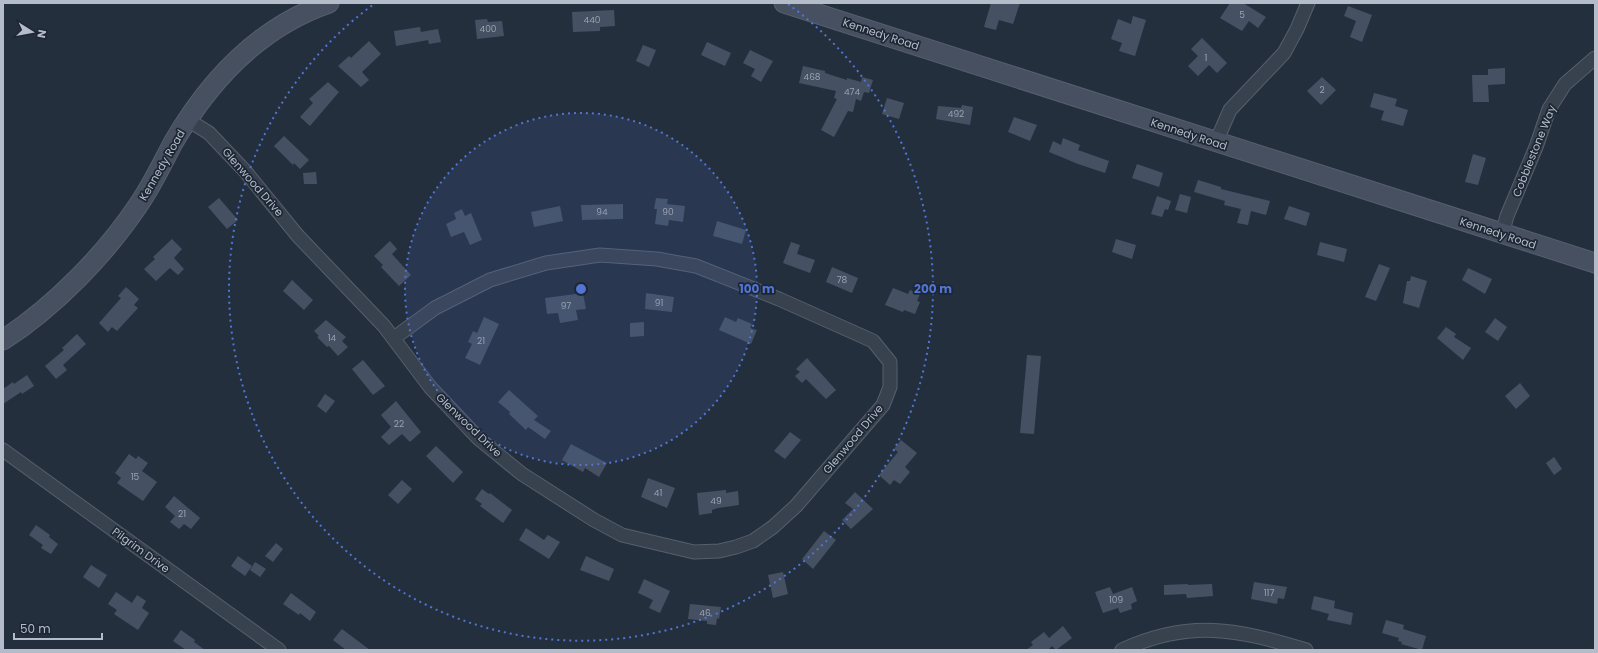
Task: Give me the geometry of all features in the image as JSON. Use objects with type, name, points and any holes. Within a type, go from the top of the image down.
[{"type":"street","name":"Kennedy Road","points":[[3,340],[71,285],[121,228],[146,192],[188,120],[206,93],[220,76],[256,43],[287,23],[329,3]]},
{"type":"street","points":[[1216,142],[1230,110],[1284,53],[1297,29],[1308,3]]},
{"type":"street","name":"Kennedy Road","points":[[790,4],[1595,263]]},
{"type":"street","name":"Cobblestone Way","points":[[1502,234],[1507,216],[1536,147],[1549,109],[1565,84],[1595,58]]},
{"type":"street","name":"Glenwood Drive","points":[[188,120],[209,133],[245,171],[298,236],[384,326],[430,387],[479,438],[522,474],[594,520],[622,535],[694,552],[719,551],[753,541],[773,527],[796,506],[883,405],[890,387],[890,362],[873,341],[728,278],[696,266],[657,259],[600,255],[546,263],[490,280],[435,308],[394,338]]},
{"type":"street","name":"Pilgrim Drive","points":[[3,450],[279,650]]},
{"type":"street","points":[[1122,650],[1138,643],[1173,634],[1202,629],[1232,631],[1273,640],[1306,650]]},
{"type":"building","points":[[991,3],[1020,3],[1013,24],[999,20],[996,30],[984,27]]},
{"type":"building","points":[[1230,3],[1243,3],[1266,17],[1258,28],[1249,21],[1242,31],[1220,18]]},
{"type":"building","points":[[1348,6],[1372,15],[1362,42],[1350,37],[1356,21],[1344,16]]},
{"type":"building","points":[[614,10],[615,26],[600,27],[600,31],[573,32],[572,12]]},
{"type":"building","points":[[1133,16],[1146,20],[1135,56],[1119,51],[1122,43],[1111,39],[1118,19],[1131,24]]},
{"type":"building","points":[[487,19],[488,22],[502,21],[504,36],[477,39],[475,20]]},
{"type":"building","points":[[420,27],[421,32],[438,29],[441,42],[429,44],[428,40],[396,46],[394,31]]},
{"type":"building","points":[[1202,38],[1227,63],[1217,73],[1209,65],[1198,76],[1188,66],[1198,56],[1191,49]]},
{"type":"building","points":[[369,41],[381,54],[362,72],[369,80],[361,87],[338,66],[349,56],[351,58]]},
{"type":"building","points":[[707,42],[731,53],[725,66],[701,55]]},
{"type":"building","points":[[643,45],[656,50],[649,67],[636,61]]},
{"type":"building","points":[[750,50],[773,61],[761,82],[751,76],[755,69],[743,63]]},
{"type":"building","points":[[803,66],[825,71],[825,73],[847,80],[847,78],[861,82],[862,77],[873,80],[869,93],[864,92],[861,101],[856,99],[853,112],[848,111],[834,137],[821,130],[837,99],[834,98],[836,91],[799,83]]},
{"type":"building","points":[[1505,68],[1505,84],[1488,85],[1489,102],[1473,102],[1472,75],[1488,75],[1488,69]]},
{"type":"building","points":[[1322,77],[1336,90],[1321,105],[1307,91]]},
{"type":"building","points":[[328,82],[339,92],[310,126],[300,117],[313,103],[309,99]]},
{"type":"building","points":[[1374,93],[1397,99],[1395,106],[1408,110],[1403,126],[1381,120],[1384,111],[1370,107]]},
{"type":"building","points":[[887,98],[904,103],[899,119],[882,114]]},
{"type":"building","points":[[962,105],[973,107],[970,125],[936,119],[938,106],[961,108]]},
{"type":"building","points":[[1014,117],[1037,125],[1030,141],[1008,132]]},
{"type":"building","points":[[284,136],[309,160],[300,169],[294,163],[293,165],[274,146]]},
{"type":"building","points":[[1063,138],[1080,145],[1078,150],[1109,161],[1105,173],[1049,152],[1053,141],[1061,145]]},
{"type":"building","points":[[1473,154],[1486,158],[1478,185],[1465,182]]},
{"type":"building","points":[[1137,164],[1163,173],[1159,187],[1132,178]]},
{"type":"building","points":[[316,172],[317,184],[304,184],[303,173]]},
{"type":"building","points":[[1198,180],[1221,187],[1221,189],[1270,201],[1266,215],[1251,211],[1248,225],[1237,223],[1241,209],[1224,205],[1225,201],[1194,192]]},
{"type":"building","points":[[1180,194],[1191,197],[1187,213],[1175,210]]},
{"type":"building","points":[[1157,196],[1171,201],[1168,210],[1165,209],[1162,217],[1151,214]]},
{"type":"building","points":[[219,198],[238,220],[227,229],[208,207]]},
{"type":"building","points":[[656,198],[668,199],[667,204],[685,206],[683,222],[669,220],[668,226],[655,224],[657,209],[654,209]]},
{"type":"building","points":[[623,204],[623,219],[582,220],[581,205]]},
{"type":"building","points":[[560,206],[563,221],[534,227],[531,212]]},
{"type":"building","points":[[1289,206],[1310,213],[1306,226],[1284,219]]},
{"type":"building","points":[[462,209],[465,216],[471,213],[482,240],[470,245],[464,232],[451,237],[446,224],[456,219],[454,213]]},
{"type":"building","points":[[717,221],[746,230],[742,244],[713,236]]},
{"type":"building","points":[[172,239],[182,249],[174,258],[184,269],[178,275],[170,268],[156,281],[144,269],[155,259],[153,257]]},
{"type":"building","points":[[1116,239],[1136,245],[1132,259],[1112,252]]},
{"type":"building","points":[[390,241],[397,249],[392,254],[411,275],[399,286],[381,267],[383,265],[374,256]]},
{"type":"building","points":[[791,242],[800,245],[797,254],[815,260],[810,273],[783,263]]},
{"type":"building","points":[[1320,242],[1347,249],[1344,262],[1317,255]]},
{"type":"building","points":[[1379,264],[1390,268],[1376,301],[1365,297]]},
{"type":"building","points":[[832,267],[858,278],[852,293],[826,282]]},
{"type":"building","points":[[1468,268],[1492,279],[1485,294],[1462,280]]},
{"type":"building","points":[[1411,276],[1427,281],[1419,308],[1403,303],[1407,281],[1410,281]]},
{"type":"building","points":[[292,280],[313,300],[304,310],[283,291]]},
{"type":"building","points":[[126,287],[139,299],[134,305],[138,308],[117,331],[112,327],[108,332],[99,323],[121,298],[118,296]]},
{"type":"building","points":[[893,288],[908,294],[910,290],[920,294],[917,301],[920,302],[915,314],[904,310],[903,312],[885,305]]},
{"type":"building","points":[[583,293],[586,309],[576,310],[578,320],[560,323],[558,313],[547,314],[545,298]]},
{"type":"building","points":[[646,293],[674,297],[672,312],[645,309]]},
{"type":"building","points":[[484,317],[499,324],[480,365],[465,358],[472,344],[468,342],[473,331],[477,333]]},
{"type":"building","points":[[725,317],[736,322],[738,318],[752,324],[750,328],[757,330],[751,344],[719,330]]},
{"type":"building","points":[[1495,318],[1507,327],[1498,341],[1485,332]]},
{"type":"building","points":[[326,320],[346,337],[342,341],[348,347],[338,356],[329,346],[327,347],[317,337],[319,336],[314,331]]},
{"type":"building","points":[[644,322],[644,336],[630,337],[630,323]]},
{"type":"building","points":[[1446,327],[1456,334],[1454,337],[1471,348],[1463,360],[1437,338]]},
{"type":"building","points":[[77,334],[86,344],[63,365],[67,370],[56,379],[45,366],[64,350],[62,348]]},
{"type":"building","points":[[1027,355],[1041,356],[1034,434],[1020,433]]},
{"type":"building","points":[[807,358],[836,390],[826,399],[806,379],[802,383],[795,376],[800,372],[796,369]]},
{"type":"building","points":[[363,360],[385,386],[373,395],[352,369]]},
{"type":"building","points":[[27,375],[34,386],[22,394],[21,392],[3,404],[3,389],[13,382],[14,384]]},
{"type":"building","points":[[1520,383],[1530,396],[1516,409],[1505,396]]},
{"type":"building","points":[[509,390],[538,416],[534,420],[551,431],[545,439],[528,427],[526,430],[509,414],[510,412],[498,402]]},
{"type":"building","points":[[325,394],[335,401],[326,413],[317,406]]},
{"type":"building","points":[[396,401],[421,432],[410,442],[402,434],[389,445],[381,437],[391,427],[381,415]]},
{"type":"building","points":[[790,432],[801,440],[785,459],[774,451]]},
{"type":"building","points":[[901,440],[917,453],[905,467],[910,472],[900,484],[894,480],[890,485],[879,475],[898,452],[894,449]]},
{"type":"building","points":[[571,444],[607,463],[599,477],[585,468],[583,472],[562,460]]},
{"type":"building","points":[[436,446],[463,472],[453,483],[426,456]]},
{"type":"building","points":[[129,454],[136,459],[138,456],[148,463],[142,471],[157,482],[143,501],[117,483],[121,478],[115,473]]},
{"type":"building","points":[[1554,457],[1562,469],[1554,475],[1546,463]]},
{"type":"building","points":[[648,478],[675,488],[667,508],[641,497]]},
{"type":"building","points":[[402,480],[412,489],[398,504],[388,495]]},
{"type":"building","points":[[482,489],[489,494],[490,493],[512,510],[503,523],[480,506],[482,504],[475,499]]},
{"type":"building","points":[[726,490],[726,493],[738,491],[739,505],[718,508],[712,510],[712,513],[699,515],[697,493]]},
{"type":"building","points":[[855,492],[873,509],[851,529],[842,520],[853,509],[845,503]]},
{"type":"building","points":[[174,496],[200,518],[191,529],[184,524],[179,529],[170,522],[175,516],[165,507]]},
{"type":"building","points":[[36,525],[50,535],[49,537],[58,544],[51,554],[41,548],[43,545],[29,535]]},
{"type":"building","points":[[526,528],[544,540],[548,535],[560,542],[549,559],[519,540]]},
{"type":"building","points":[[824,531],[836,540],[813,569],[802,559]]},
{"type":"building","points":[[276,543],[283,549],[273,562],[265,556]]},
{"type":"building","points":[[238,556],[252,566],[245,576],[231,566]]},
{"type":"building","points":[[586,556],[614,569],[609,581],[580,570]]},
{"type":"building","points":[[255,562],[266,569],[260,577],[250,570]]},
{"type":"building","points":[[91,565],[107,575],[99,588],[83,577]]},
{"type":"building","points":[[783,572],[788,594],[773,598],[768,575]]},
{"type":"building","points":[[644,579],[670,591],[660,613],[649,608],[653,600],[638,593]]},
{"type":"building","points":[[1254,582],[1287,587],[1284,599],[1278,598],[1277,604],[1251,599]]},
{"type":"building","points":[[1212,584],[1213,596],[1187,598],[1186,594],[1164,595],[1164,585]]},
{"type":"building","points":[[1110,587],[1113,594],[1132,587],[1137,601],[1131,604],[1132,609],[1120,613],[1118,608],[1103,613],[1095,592]]},
{"type":"building","points":[[116,592],[132,603],[137,595],[146,601],[142,608],[149,613],[138,630],[114,614],[117,610],[108,604]]},
{"type":"building","points":[[291,593],[316,612],[310,621],[300,613],[299,615],[283,604]]},
{"type":"building","points":[[1314,596],[1335,601],[1334,608],[1353,613],[1351,625],[1327,620],[1329,614],[1311,609]]},
{"type":"building","points":[[690,604],[721,607],[719,619],[717,618],[716,625],[707,624],[707,621],[688,619]]},
{"type":"building","points":[[1386,620],[1404,625],[1403,629],[1426,636],[1422,650],[1401,644],[1402,642],[1398,641],[1399,638],[1382,633]]},
{"type":"building","points":[[1063,626],[1072,638],[1056,650],[1052,646],[1048,650],[1026,650],[1033,645],[1031,642],[1044,632],[1049,638]]},
{"type":"building","points":[[342,629],[370,650],[346,650],[333,640]]},
{"type":"building","points":[[181,630],[195,640],[194,642],[205,650],[186,650],[173,641]]}]
